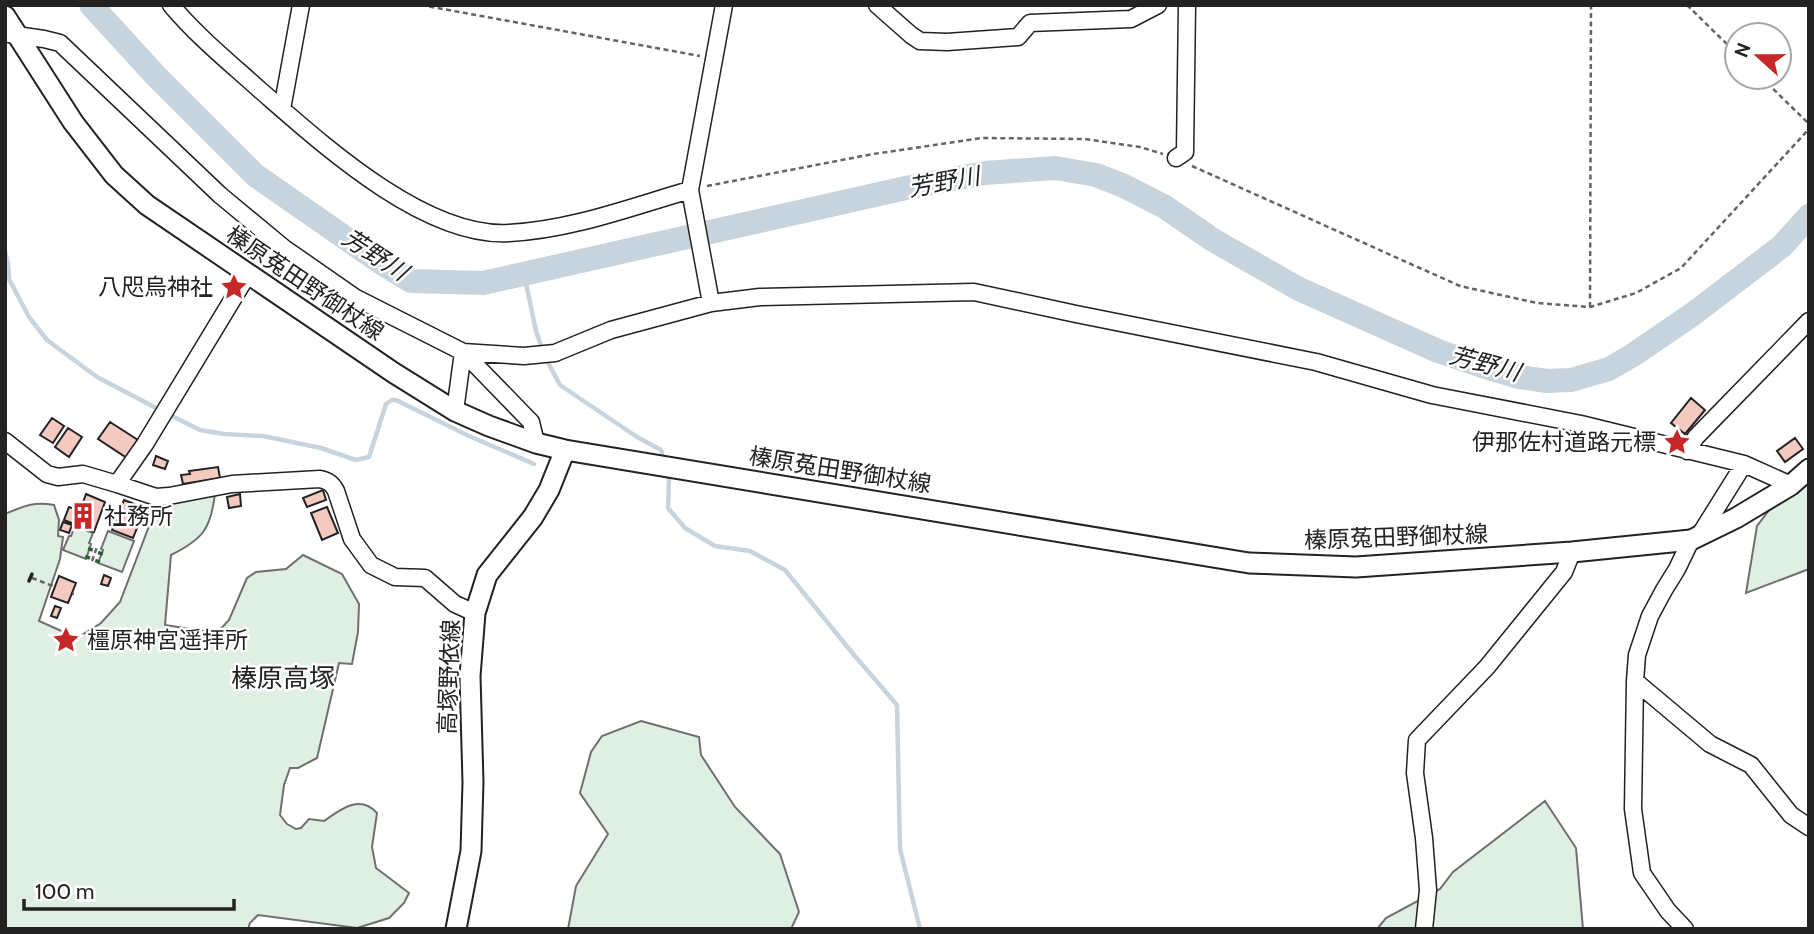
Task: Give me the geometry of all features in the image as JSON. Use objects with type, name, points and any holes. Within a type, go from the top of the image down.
[{"type":"main road","name":"榛原菟田野御杖線","points":[[5,16],[12,34],[73,122],[114,175],[147,205],[394,373],[455,411],[536,443],[1249,563],[1356,567],[1573,552],[1695,538],[1736,518],[1791,485],[1809,469]]},
{"type":"main road","name":"高塚野依線","points":[[456,929],[471,850],[470,676],[475,613],[487,575],[533,517],[549,490],[565,450]]},
{"type":"street","points":[[171,5],[193,30],[282,109],[372,183],[439,219],[474,230],[507,234],[564,226],[691,195]]},
{"type":"street","points":[[282,109],[301,5]]},
{"type":"street","points":[[710,299],[691,195],[724,5]]},
{"type":"street","points":[[877,5],[920,41],[947,42],[1018,37],[1030,23],[1131,19],[1158,5]]},
{"type":"street","points":[[1175,158],[1185,152],[1187,5]]},
{"type":"street","points":[[12,34],[60,43],[220,195],[284,248],[356,298],[463,352],[531,422],[536,443]]},
{"type":"street","points":[[117,484],[162,416],[248,274]]},
{"type":"street","points":[[463,352],[524,356],[555,353],[611,330],[710,299],[974,292],[1316,362],[1432,395],[1581,424],[1744,464],[1791,485]]},
{"type":"street","points":[[1687,451],[1696,437],[1809,321]]},
{"type":"street","points":[[455,411],[463,352]]},
{"type":"street","points":[[5,440],[47,474],[58,477],[83,474],[156,498],[232,484],[320,478],[333,485],[352,539],[371,565],[395,577],[425,578],[455,604],[475,613]]},
{"type":"street","points":[[1685,929],[1668,911],[1642,873],[1633,809],[1637,655],[1650,616],[1664,590],[1744,464]]},
{"type":"street","points":[[1424,929],[1428,890],[1415,773],[1416,740],[1487,667],[1564,572],[1573,552]]},
{"type":"street","points":[[1635,681],[1710,744],[1751,765],[1791,815],[1809,827]]},
{"type":"path","points":[[421,5],[714,58]]},
{"type":"path","points":[[1590,307],[1591,5]]},
{"type":"path","points":[[1687,5],[1723,40]]},
{"type":"path","points":[[1775,91],[1809,124]]},
{"type":"path","points":[[691,195],[873,154],[982,138],[1085,139],[1140,147],[1175,158],[1460,286],[1537,303],[1590,307],[1636,293],[1681,268],[1809,129]]},
{"type":"path","points":[[92,561],[97,547]]},
{"type":"path","points":[[32,578],[53,586]]},
{"type":"green space","points":[[1809,463],[1809,569],[1746,593],[1757,526],[1799,471]]},
{"type":"green space","points":[[215,493],[211,516],[204,532],[191,544],[171,555],[165,625],[217,633],[229,620],[247,578],[256,572],[286,569],[303,555],[342,574],[359,604],[358,632],[352,664],[339,663],[317,758],[298,768],[290,768],[284,785],[280,815],[287,824],[296,829],[301,828],[309,819],[324,821],[350,805],[371,807],[377,813],[372,847],[376,868],[409,893],[404,903],[389,918],[357,928],[258,915],[248,929],[5,929],[5,514],[29,505],[54,505],[59,520],[58,536],[63,537],[60,559],[39,621],[77,638],[101,623],[120,602],[159,500]]},
{"type":"green space","points":[[75,526],[93,533],[86,559],[63,550]]},
{"type":"green space","points":[[108,531],[134,541],[122,572],[98,563]]},
{"type":"green space","points":[[641,721],[699,737],[701,755],[735,807],[780,854],[799,912],[791,929],[568,929],[576,886],[608,834],[580,793],[591,752],[602,736]]},
{"type":"green space","points":[[1545,801],[1576,848],[1583,929],[1377,929],[1386,918],[1440,889],[1453,872]]},
{"type":"building","points":[[1691,398],[1705,410],[1685,434],[1671,423]]},
{"type":"building","points":[[52,418],[64,426],[53,443],[40,435]]},
{"type":"building","points":[[110,422],[138,440],[127,458],[98,439]]},
{"type":"building","points":[[68,428],[82,437],[69,457],[55,447]]},
{"type":"building","points":[[1795,438],[1803,449],[1785,462],[1777,451]]},
{"type":"building","points":[[156,456],[168,461],[165,469],[153,465]]},
{"type":"building","points":[[218,467],[220,478],[183,484],[181,475],[190,474],[189,471]]},
{"type":"building","points":[[323,490],[326,500],[307,507],[303,498]]},
{"type":"building","name":"社務所","points":[[86,494],[105,502],[94,532],[64,520],[69,507],[80,511]]},
{"type":"building","points":[[240,494],[241,506],[229,508],[227,497]]},
{"type":"building","points":[[124,500],[145,508],[133,538],[112,530]]},
{"type":"building","points":[[327,507],[338,533],[322,540],[311,513]]},
{"type":"building","points":[[144,511],[152,514],[148,522],[141,519]]},
{"type":"building","points":[[63,522],[72,525],[69,533],[60,530]]},
{"type":"building","points":[[104,575],[111,578],[108,586],[101,584]]},
{"type":"building","points":[[59,576],[76,583],[68,603],[51,597]]},
{"type":"building","points":[[55,606],[61,608],[57,618],[51,616]]},
{"type":"waterway","name":"芳野川","points":[[91,5],[156,76],[255,175],[411,281],[483,283],[906,188],[985,173],[1055,168],[1096,175],[1124,186],[1165,207],[1213,240],[1299,289],[1438,351],[1519,377],[1547,381],[1571,380],[1609,369],[1693,314],[1782,246],[1809,216]]},
{"type":"waterway","points":[[5,252],[9,279],[29,317],[47,340],[97,377],[160,410]]},
{"type":"waterway","points":[[524,274],[542,349]]},
{"type":"waterway","points":[[545,357],[560,385],[661,450],[664,461]]},
{"type":"waterway","points":[[168,414],[200,430],[263,436],[321,448],[356,460],[369,457],[386,404],[396,400],[534,464]]},
{"type":"waterway","points":[[667,473],[668,508],[685,528],[715,546],[750,551],[785,570],[897,705],[900,849],[920,929]]},
{"type":"hedge","points":[[87,559],[92,545]]},
{"type":"hedge","points":[[97,563],[102,549]]},
{"type":"wall","points":[[29,581],[32,574]]},
{"type":"place","name":"八咫烏神社","points":[[234,287]]},
{"type":"place","name":"伊那佐村道路元標","points":[[1677,442]]},
{"type":"place","name":"社務所","points":[[83,516]]},
{"type":"place","name":"橿原神宮遥拝所","points":[[66,640]]},
{"type":"district","name":"榛原高塚","points":[[283,678]]}]
